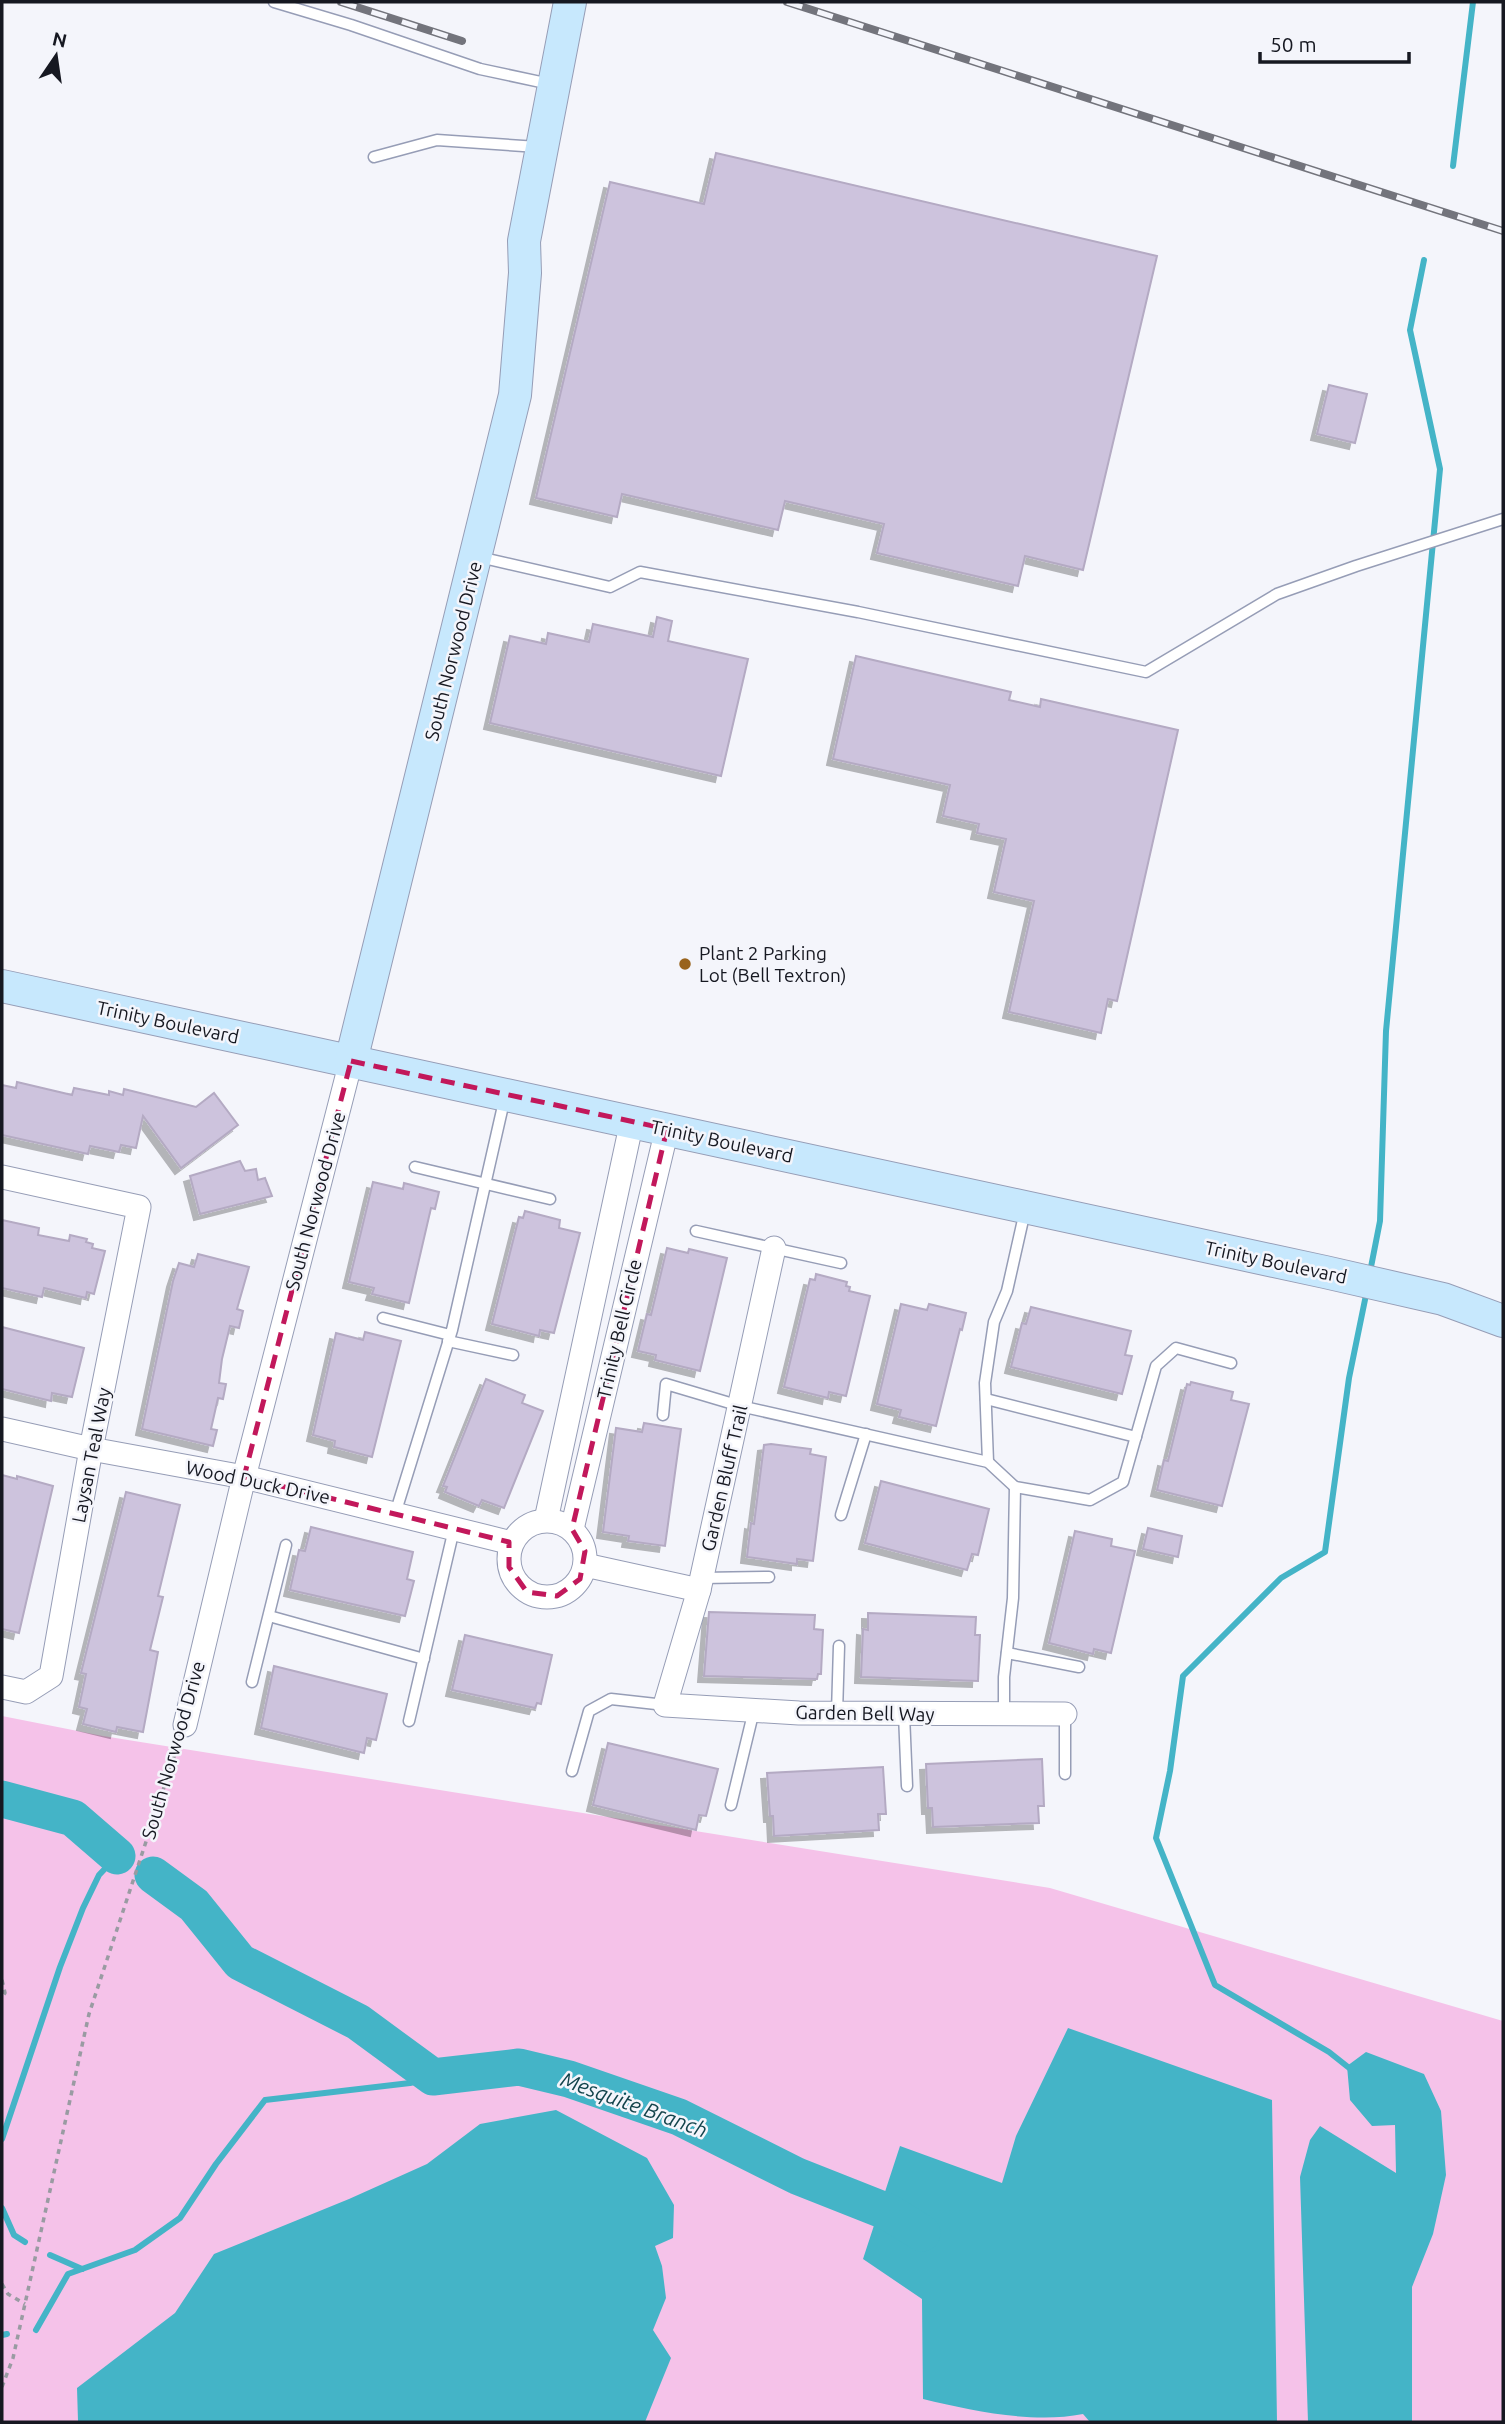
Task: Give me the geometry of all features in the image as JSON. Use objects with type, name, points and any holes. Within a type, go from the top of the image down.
[{"type":"main road","name":"South Norwood Drive","points":[[351,1061],[515,394],[526,273],[524,241],[570,2]]},
{"type":"main road","name":"Trinity Boulevard","points":[[2,986],[1325,1272],[1443,1300],[1503,1321]]},
{"type":"main road","name":"Trinity Boulevard","points":[[1443,1300],[1503,1305]]},
{"type":"street","name":"South Norwood Drive","points":[[185,1725],[244,1477],[351,1061]]},
{"type":"street","name":"Trinity Bell Circle","points":[[546,1520],[632,1121]]},
{"type":"street","name":"Trinity Bell Circle","points":[[572,1529],[667,1129]]},
{"type":"street","name":"Laysan Teal Way","points":[[2,1177],[139,1207],[91,1449],[51,1675],[26,1692],[2,1687]]},
{"type":"street","name":"Garden Bluff Trail","points":[[665,1704],[700,1584],[775,1248]]},
{"type":"street","name":"Wood Duck Drive","points":[[2,1429],[91,1449],[244,1477],[512,1543]]},
{"type":"street","points":[[546,1520],[557,1521],[572,1529],[580,1538],[585,1551],[585,1565],[580,1579],[570,1590],[557,1596],[543,1597],[527,1592],[516,1582],[509,1567],[509,1551],[515,1537],[526,1526],[546,1520]]},
{"type":"street","points":[[585,1565],[700,1584]]},
{"type":"street","name":"Garden Bell Way","points":[[665,1704],[837,1713],[1065,1714]]},
{"type":"lane","points":[[274,2],[352,25],[480,69],[553,84]]},
{"type":"lane","points":[[374,157],[437,141],[541,147]]},
{"type":"lane","points":[[476,557],[610,587],[640,572],[858,612],[1146,672],[1277,594],[1503,519]]},
{"type":"lane","points":[[395,1514],[449,1338],[506,1094]]},
{"type":"lane","points":[[415,1167],[550,1199]]},
{"type":"lane","points":[[988,1462],[985,1383],[994,1322],[1007,1290],[1026,1207]]},
{"type":"lane","points":[[696,1231],[841,1264]]},
{"type":"lane","points":[[383,1318],[513,1354]]},
{"type":"lane","points":[[663,1415],[666,1384],[740,1406],[988,1462],[1015,1487],[1090,1500],[1123,1482],[1156,1366],[1176,1348],[1231,1363]]},
{"type":"lane","points":[[986,1399],[1136,1437]]},
{"type":"lane","points":[[841,1515],[866,1434]]},
{"type":"lane","points":[[1003,1715],[1013,1598],[1015,1487]]},
{"type":"lane","points":[[409,1721],[454,1529]]},
{"type":"lane","points":[[253,1682],[286,1545]]},
{"type":"lane","points":[[700,1584],[769,1577]]},
{"type":"lane","points":[[269,1616],[424,1659]]},
{"type":"lane","points":[[837,1713],[839,1646]]},
{"type":"lane","points":[[1007,1653],[1079,1667]]},
{"type":"lane","points":[[572,1771],[589,1711],[611,1699],[665,1704]]},
{"type":"lane","points":[[731,1805],[754,1710]]},
{"type":"lane","points":[[904,1714],[907,1786]]},
{"type":"lane","points":[[1065,1714],[1065,1774]]},
{"type":"path","name":"South Norwood Drive","points":[[2,2387],[13,2358],[89,2014],[185,1725]]},
{"type":"path","points":[[2,1980],[5,1993],[2,1997]]},
{"type":"path","points":[[2,2284],[8,2294],[25,2304]]},
{"type":"highlighted area","points":[[351,1061],[667,1129],[572,1529],[585,1551],[580,1579],[557,1596],[527,1592],[509,1567],[509,1542],[244,1477]]},
{"type":"shaded area","points":[[2,1716],[103,1736],[1050,1888],[1503,2021],[1503,2422],[2,2422]]},
{"type":"water","points":[[1068,2028],[1272,2100],[1277,2422],[1090,2422],[1083,2414],[1024,2417],[983,2412],[923,2399],[922,2299],[863,2259],[900,2146],[1002,2183],[1016,2136]]},
{"type":"water","points":[[1366,2052],[1424,2074],[1441,2111],[1446,2175],[1433,2234],[1412,2287],[1412,2422],[1308,2422],[1300,2177],[1310,2140],[1320,2126],[1396,2173],[1395,2125],[1372,2126],[1350,2100],[1347,2066]]},
{"type":"water","points":[[556,2110],[647,2158],[674,2205],[673,2238],[655,2246],[662,2266],[666,2298],[653,2330],[671,2358],[645,2422],[76,2422],[77,2388],[175,2313],[214,2254],[427,2164],[480,2124]]},
{"type":"building","points":[[716,153],[1157,256],[1083,570],[1025,556],[1018,586],[877,553],[884,524],[785,501],[778,530],[622,494],[617,517],[536,498],[610,182],[704,204]]},
{"type":"building","points":[[1329,385],[1367,394],[1355,443],[1317,434]]},
{"type":"building","points":[[657,617],[672,621],[668,641],[748,659],[721,776],[490,723],[510,636],[546,644],[548,633],[589,642],[593,624],[653,637]]},
{"type":"building","points":[[856,656],[1011,692],[1009,700],[1040,707],[1041,699],[1178,730],[1117,1001],[1108,999],[1101,1033],[1009,1012],[1034,901],[994,892],[1006,839],[977,833],[979,824],[943,816],[950,785],[833,759]]},
{"type":"building","points":[[17,1082],[72,1095],[74,1088],[109,1095],[109,1091],[123,1095],[124,1089],[196,1107],[214,1093],[238,1125],[181,1168],[143,1116],[136,1148],[121,1145],[119,1152],[90,1146],[88,1154],[2,1135],[2,1085],[16,1088]]},
{"type":"building","points":[[240,1161],[245,1171],[256,1169],[258,1180],[265,1178],[272,1196],[200,1214],[190,1176]]},
{"type":"building","points":[[373,1182],[403,1189],[404,1183],[439,1192],[435,1209],[431,1208],[409,1303],[372,1294],[374,1288],[349,1282]]},
{"type":"building","points":[[525,1211],[560,1220],[559,1228],[580,1233],[554,1333],[540,1330],[539,1336],[492,1324],[519,1217],[523,1218]]},
{"type":"building","points":[[2,1220],[39,1228],[38,1235],[69,1241],[70,1235],[87,1239],[86,1242],[93,1244],[92,1248],[105,1251],[94,1294],[87,1292],[86,1298],[44,1288],[42,1297],[2,1288]]},
{"type":"building","points":[[667,1248],[688,1253],[689,1249],[727,1258],[700,1371],[655,1360],[656,1355],[638,1351],[647,1314],[651,1315]]},
{"type":"building","points":[[198,1254],[249,1267],[237,1309],[243,1311],[239,1328],[230,1326],[222,1359],[219,1383],[226,1384],[223,1399],[218,1398],[211,1429],[217,1430],[213,1446],[142,1429],[173,1281],[179,1263],[194,1267]]},
{"type":"building","points":[[816,1274],[847,1282],[849,1291],[870,1296],[846,1396],[829,1392],[828,1398],[784,1387],[810,1279],[815,1280]]},
{"type":"building","points":[[901,1304],[927,1310],[929,1304],[966,1313],[936,1426],[899,1417],[901,1410],[877,1404]]},
{"type":"building","points":[[1031,1307],[1131,1331],[1125,1355],[1132,1356],[1122,1394],[1011,1367],[1022,1323],[1026,1324]]},
{"type":"building","points":[[2,1327],[84,1348],[72,1397],[52,1393],[51,1401],[2,1389]]},
{"type":"building","points":[[365,1332],[401,1341],[372,1457],[334,1447],[335,1441],[313,1435],[336,1333],[363,1340]]},
{"type":"building","points":[[486,1379],[525,1395],[522,1403],[543,1411],[504,1508],[482,1500],[479,1506],[445,1492],[447,1487],[443,1486]]},
{"type":"building","points":[[1191,1382],[1233,1392],[1231,1400],[1249,1404],[1222,1506],[1157,1490],[1164,1460],[1168,1461],[1187,1384],[1190,1385]]},
{"type":"building","points":[[644,1423],[681,1429],[665,1546],[628,1541],[629,1536],[603,1532],[616,1428],[642,1432]]},
{"type":"building","points":[[764,1445],[811,1449],[810,1454],[826,1457],[813,1561],[797,1559],[797,1564],[747,1557]]},
{"type":"building","points":[[2,1475],[17,1479],[17,1476],[53,1486],[19,1633],[2,1629]]},
{"type":"building","points":[[881,1481],[989,1509],[978,1555],[972,1554],[967,1570],[865,1543]]},
{"type":"building","points":[[126,1492],[180,1505],[158,1596],[163,1597],[150,1650],[158,1652],[143,1732],[117,1727],[116,1732],[83,1724],[87,1709],[79,1707],[86,1674],[81,1673]]},
{"type":"building","points":[[311,1527],[413,1552],[407,1579],[414,1581],[405,1616],[290,1590],[299,1550],[305,1551]]},
{"type":"building","points":[[1148,1528],[1182,1536],[1178,1557],[1143,1549]]},
{"type":"building","points":[[1075,1531],[1112,1539],[1111,1546],[1135,1551],[1111,1653],[1094,1649],[1093,1654],[1049,1643]]},
{"type":"building","points":[[709,1612],[815,1615],[814,1629],[823,1630],[821,1674],[818,1674],[817,1679],[704,1676]]},
{"type":"building","points":[[868,1613],[976,1617],[975,1635],[980,1635],[978,1681],[861,1677],[863,1629],[868,1630]]},
{"type":"building","points":[[465,1635],[552,1655],[541,1704],[537,1703],[535,1708],[452,1690]]},
{"type":"building","points":[[274,1666],[387,1694],[376,1740],[367,1738],[364,1753],[261,1728]]},
{"type":"building","points":[[608,1743],[718,1769],[706,1816],[699,1815],[696,1830],[593,1805]]},
{"type":"building","points":[[1042,1759],[1044,1806],[1038,1806],[1039,1823],[933,1827],[932,1808],[928,1808],[926,1764]]},
{"type":"building","points":[[883,1767],[886,1814],[878,1814],[879,1830],[774,1836],[767,1773]]},
{"type":"waterway","points":[[1453,166],[1473,2]]},
{"type":"waterway","points":[[1370,1272],[1380,1221],[1386,1031],[1440,469],[1410,330],[1424,260]]},
{"type":"waterway","points":[[1353,2071],[1329,2052],[1215,1985],[1156,1838],[1170,1771],[1183,1676],[1281,1578],[1325,1552],[1349,1378],[1367,1290]]},
{"type":"waterway","name":"Mesquite Branch","points":[[2,1799],[73,1818],[117,1856]]},
{"type":"waterway","points":[[2,2139],[60,1967],[83,1908],[99,1875],[117,1856]]},
{"type":"waterway","name":"Mesquite Branch","points":[[153,1875],[194,1905],[240,1962],[358,2022],[433,2077],[519,2067],[569,2079],[679,2117],[797,2176],[888,2212],[922,2233]]},
{"type":"waterway","points":[[36,2330],[68,2274],[135,2250],[180,2218],[216,2164],[265,2100],[410,2083],[433,2077]]},
{"type":"waterway","points":[[2,2208],[14,2235],[25,2242]]},
{"type":"waterway","points":[[50,2255],[82,2269]]},
{"type":"waterway","points":[[2,2335],[7,2334]]},
{"type":"railway","points":[[341,2],[462,41]]},
{"type":"railway","points":[[787,2],[1503,231]]},
{"type":"place","name":"Plant 2 Parking Lot (Bell Textron)","points":[[685,964]]}]
